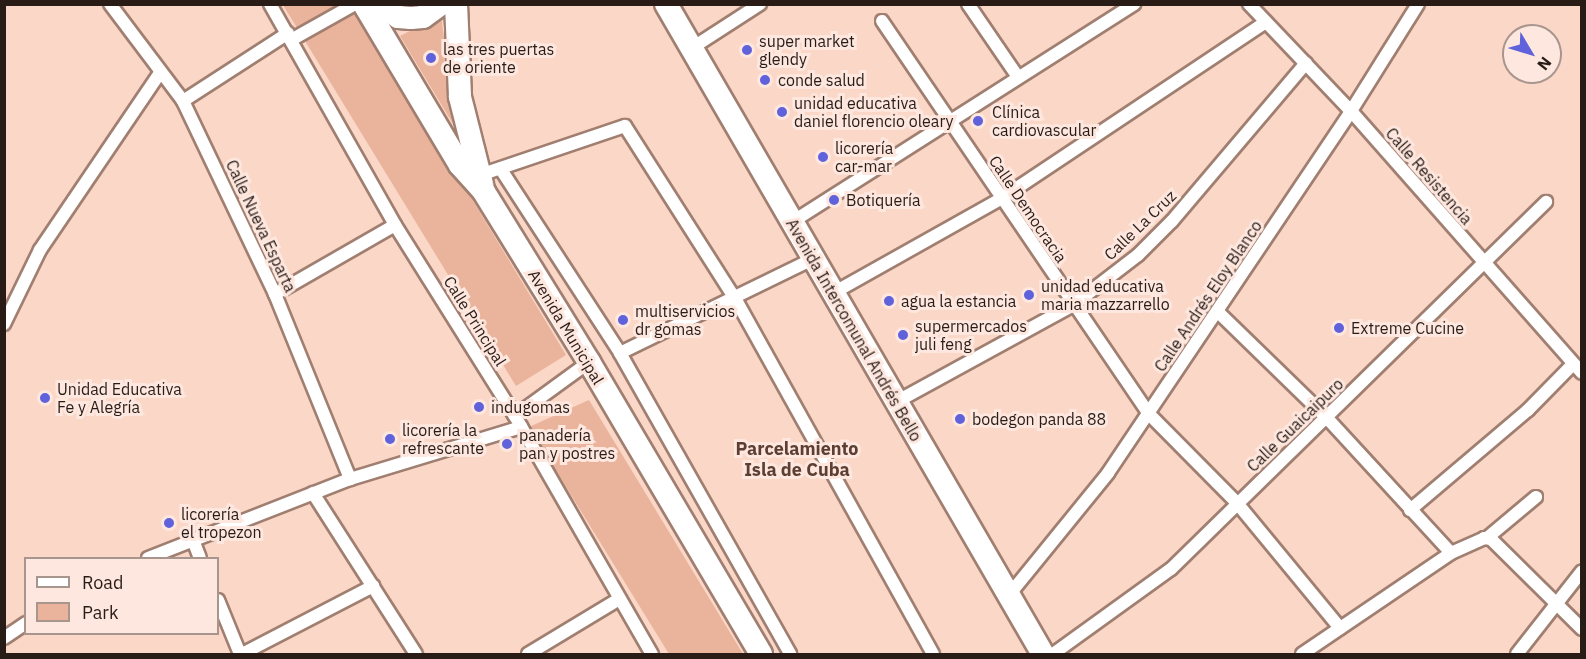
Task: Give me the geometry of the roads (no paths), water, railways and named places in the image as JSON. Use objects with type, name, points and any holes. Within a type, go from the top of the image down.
[{"type":"highway","name":"Avenida Municipal","points":[[364,4],[459,165],[489,179],[589,362],[761,654]]},
{"type":"highway","points":[[380,4],[398,17],[411,18],[423,17],[441,4]]},
{"type":"highway","points":[[456,4],[460,97],[489,179]]},
{"type":"highway","name":"Avenida Intercomunal Andrés Bello","points":[[666,4],[1043,654]]},
{"type":"street","name":"Calle Principal","points":[[270,4],[395,225],[518,421],[652,654]]},
{"type":"street","points":[[183,101],[289,36],[355,4]]},
{"type":"street","points":[[692,48],[760,4]]},
{"type":"street","points":[[968,4],[1018,77]]},
{"type":"street","points":[[792,222],[948,120],[1134,4]]},
{"type":"street","name":"Calle Resistencia","points":[[1248,4],[1352,111],[1577,369]]},
{"type":"street","name":"Calle Andrés Eloy Blanco","points":[[1009,595],[1083,506],[1218,312],[1352,111],[1418,4]]},
{"type":"street","name":"Calle Nueva Esparta","points":[[110,5],[183,101],[275,294],[350,479]]},
{"type":"street","name":"Calle Democracia","points":[[882,21],[1148,413],[1237,503],[1341,628]]},
{"type":"street","points":[[833,293],[1002,198],[1266,22]]},
{"type":"street","name":"Calle La Cruz","points":[[896,402],[1073,305],[1138,255],[1172,221],[1306,63]]},
{"type":"street","points":[[4,324],[40,250],[160,73]]},
{"type":"street","points":[[790,654],[620,353],[489,179],[625,126],[736,300],[933,654]]},
{"type":"street","name":"Calle Guaicaipuro","points":[[1053,654],[1171,569],[1485,266],[1546,202]]},
{"type":"street","points":[[275,294],[395,225]]},
{"type":"street","points":[[620,353],[736,300],[813,259]]},
{"type":"street","points":[[1218,312],[1327,418],[1451,553]]},
{"type":"street","points":[[150,557],[313,492],[518,421],[589,362]]},
{"type":"street","points":[[1410,510],[1577,369]]},
{"type":"street","points":[[313,492],[416,654]]},
{"type":"street","points":[[1302,654],[1451,553],[1487,538],[1536,497]]},
{"type":"street","points":[[1487,538],[1581,629]]},
{"type":"street","points":[[193,540],[200,557]]},
{"type":"street","points":[[1517,654],[1581,571]]},
{"type":"street","points":[[219,602],[241,654],[374,586]]},
{"type":"street","points":[[528,654],[619,599]]},
{"type":"street","points":[[6,633],[24,624]]},
{"type":"place","name":"super market glendy","points":[[747,50]]},
{"type":"place","name":"las tres puertas de oriente","points":[[431,58]]},
{"type":"place","name":"conde salud","points":[[765,80]]},
{"type":"place","name":"unidad educativa daniel florencio oleary","points":[[782,112]]},
{"type":"place","name":"Clínica cardiovascular","points":[[978,121]]},
{"type":"place","name":"licorería car-mar","points":[[823,157]]},
{"type":"place","name":"Botiquería","points":[[834,200]]},
{"type":"place","name":"unidad educativa maria mazzarrello","points":[[1029,295]]},
{"type":"place","name":"agua la estancia","points":[[889,301]]},
{"type":"place","name":"multiservicios dr gomas","points":[[623,320]]},
{"type":"place","name":"Extreme Cucine","points":[[1339,328]]},
{"type":"place","name":"supermercados juli feng","points":[[903,335]]},
{"type":"place","name":"Unidad Educativa Fe y Alegría","points":[[45,398]]},
{"type":"place","name":"indugomas","points":[[479,407]]},
{"type":"place","name":"bodegon panda 88","points":[[960,419]]},
{"type":"place","name":"licorería la refrescante","points":[[390,439]]},
{"type":"place","name":"panadería pan y postres","points":[[507,444]]},
{"type":"place","name":"licorería el tropezon","points":[[169,523]]},
{"type":"district","name":"Parcelamiento Isla de Cuba","points":[[797,460]]}]
